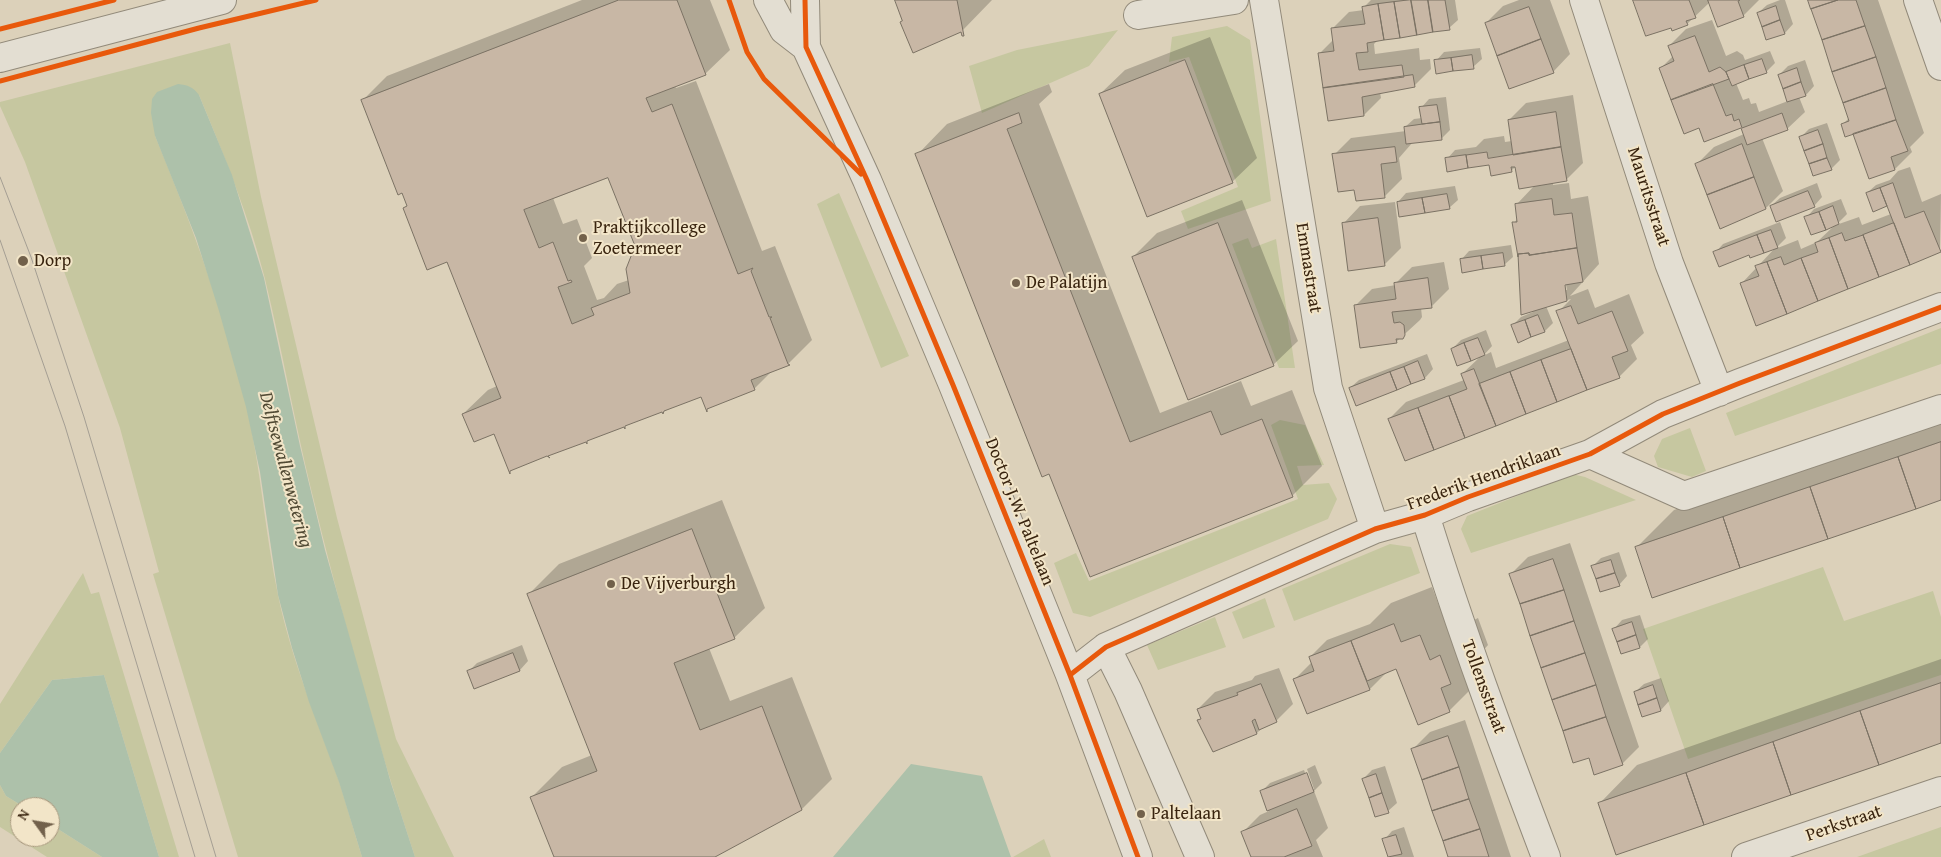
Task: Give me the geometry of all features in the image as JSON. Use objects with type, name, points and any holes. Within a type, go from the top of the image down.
[{"type":"street","points":[[2,57],[222,0]]},
{"type":"street","name":"Doctor J.W. Paltelaan","points":[[768,0],[784,30],[806,48]]},
{"type":"street","name":"Doctor J.W. Paltelaan","points":[[805,0],[806,48],[867,180],[913,288],[1070,674],[1138,857]]},
{"type":"street","points":[[1138,15],[1234,0]]},
{"type":"street","name":"Emmastraat","points":[[1264,0],[1328,388],[1374,530]]},
{"type":"street","name":"Mauritsstraat","points":[[1584,0],[1669,263],[1719,392]]},
{"type":"street","points":[[1918,0],[1941,66]]},
{"type":"street","name":"Frederik Hendriklaan","points":[[1070,674],[1106,647],[1374,530],[1426,515],[1468,497],[1590,454],[1663,414],[1941,307]]},
{"type":"street","points":[[1590,454],[1684,496],[1941,410]]},
{"type":"street","name":"Tollensstraat","points":[[1426,515],[1443,573],[1489,708],[1546,857]]},
{"type":"street","points":[[1106,647],[1128,691],[1200,857]]},
{"type":"street","name":"Perkstraat","points":[[1746,857],[1941,791]]},
{"type":"shaded area","points":[[1227,26],[1250,40],[1271,201],[1188,229],[1181,211],[1238,187],[1189,57],[1169,62],[1172,37]]},
{"type":"shaded area","points":[[1118,30],[1089,66],[982,113],[969,66],[1017,50]]},
{"type":"shaded area","points":[[230,43],[261,197],[337,518],[396,739],[454,857],[415,857],[372,720],[334,582],[305,463],[259,255],[218,140],[199,95],[155,136],[195,236],[229,339],[252,431],[283,619],[305,689],[339,781],[362,857],[238,857],[153,574],[159,572],[120,428],[25,162],[0,106],[0,102]]},
{"type":"shaded area","points":[[839,193],[909,356],[881,368],[817,204]]},
{"type":"shaded area","points":[[1248,238],[1252,248],[1276,239],[1295,368],[1279,368],[1232,244]]},
{"type":"shaded area","points":[[1941,328],[1941,364],[1735,436],[1726,413]]},
{"type":"shaded area","points":[[1280,420],[1305,425],[1324,465],[1297,466],[1303,485],[1329,483],[1337,499],[1328,519],[1090,617],[1073,613],[1054,563],[1076,553],[1089,581],[1298,499],[1271,425]]},
{"type":"shaded area","points":[[1690,428],[1706,471],[1692,477],[1658,467],[1654,456],[1662,439]]},
{"type":"shaded area","points":[[1572,474],[1585,477],[1636,500],[1471,553],[1461,529],[1467,516]]},
{"type":"shaded area","points":[[1390,544],[1411,547],[1420,573],[1294,621],[1282,589]]},
{"type":"shaded area","points":[[1823,567],[1844,621],[1933,591],[1941,617],[1941,675],[1688,759],[1643,629]]},
{"type":"shaded area","points":[[83,573],[91,594],[99,592],[179,857],[159,857],[104,675],[52,680],[0,753],[0,704]]},
{"type":"shaded area","points":[[1265,598],[1275,627],[1243,639],[1232,612]]},
{"type":"shaded area","points":[[1215,617],[1226,647],[1158,670],[1147,645]]},
{"type":"shaded area","points":[[0,785],[6,796],[10,798],[10,833],[0,827]]},
{"type":"shaded area","points":[[1941,827],[1941,857],[1857,857]]},
{"type":"shaded area","points":[[60,830],[102,857],[47,857],[31,847],[60,847]]},
{"type":"shaded area","points":[[1044,839],[1051,857],[1013,857]]},
{"type":"water","name":"Delftsewallenwetering","points":[[178,84],[190,87],[199,95],[232,175],[264,278],[300,446],[325,550],[391,783],[415,857],[362,857],[339,782],[309,702],[292,648],[278,595],[260,472],[246,407],[196,238],[155,136],[151,113],[152,99],[157,92]]},
{"type":"water","points":[[104,675],[159,857],[102,857],[60,830],[60,797],[10,798],[6,796],[0,785],[0,753],[52,680]]},
{"type":"water","points":[[911,764],[982,776],[1011,857],[833,857]]},
{"type":"building","points":[[619,0],[677,0],[706,75],[646,98],[652,112],[672,104],[738,274],[753,268],[751,271],[769,317],[772,317],[770,318],[790,365],[751,380],[755,390],[707,409],[707,412],[701,397],[664,411],[663,414],[662,412],[625,426],[625,429],[624,427],[587,441],[587,444],[586,442],[548,456],[550,458],[547,456],[510,471],[510,474],[494,434],[474,442],[462,414],[501,398],[447,262],[427,270],[403,208],[407,206],[402,193],[398,195],[361,100]],"holes":[[[608,178],[635,246],[626,269],[630,293],[591,308],[594,315],[572,324],[558,287],[572,282],[571,280],[568,281],[553,242],[539,248],[524,210]]]},
{"type":"building","points":[[895,0],[957,0],[964,36],[962,36],[961,32],[913,53],[900,22],[902,21]]},
{"type":"building","points":[[1411,0],[1417,35],[1400,38],[1394,2]]},
{"type":"building","points":[[1411,0],[1428,0],[1433,32],[1417,35]]},
{"type":"building","points":[[1428,0],[1445,0],[1450,30],[1433,32]]},
{"type":"building","points":[[1633,0],[1689,0],[1696,18],[1686,21],[1688,25],[1672,31],[1671,28],[1646,36]]},
{"type":"building","points":[[1708,0],[1740,0],[1738,1],[1744,17],[1718,27]]},
{"type":"building","points":[[1808,0],[1838,0],[1811,9]]},
{"type":"building","points":[[1838,0],[1856,0],[1865,26],[1822,40],[1811,9]]},
{"type":"building","points":[[1394,2],[1400,38],[1384,40],[1378,4]]},
{"type":"building","points":[[1378,4],[1384,40],[1367,43],[1368,52],[1356,53],[1359,70],[1402,65],[1404,77],[1323,88],[1318,53],[1334,51],[1331,28],[1365,24],[1362,7]]},
{"type":"building","points":[[1776,6],[1780,20],[1762,27],[1757,13]]},
{"type":"building","points":[[1529,7],[1541,39],[1497,56],[1485,23]]},
{"type":"building","points":[[1780,20],[1785,34],[1766,40],[1762,27]]},
{"type":"building","points":[[1865,26],[1876,57],[1832,72],[1822,40]]},
{"type":"building","points":[[1695,36],[1709,72],[1720,67],[1726,72],[1729,79],[1671,100],[1659,68],[1674,61],[1668,46]]},
{"type":"building","points":[[1541,39],[1554,73],[1509,89],[1497,56]]},
{"type":"building","points":[[1472,55],[1474,69],[1453,71],[1451,58]]},
{"type":"building","points":[[1876,57],[1886,88],[1843,103],[1832,72]]},
{"type":"building","points":[[1451,58],[1453,71],[1436,74],[1434,60]]},
{"type":"building","points":[[1762,59],[1767,73],[1749,79],[1744,65]]},
{"type":"building","points":[[1185,60],[1233,183],[1147,217],[1099,94]]},
{"type":"building","points":[[1744,65],[1749,79],[1732,86],[1726,72]]},
{"type":"building","points":[[1797,68],[1801,82],[1783,89],[1778,75]]},
{"type":"building","points":[[1413,75],[1415,87],[1362,97],[1364,116],[1328,121],[1323,88]]},
{"type":"building","points":[[1801,82],[1806,96],[1787,102],[1783,89]]},
{"type":"building","points":[[1713,84],[1726,116],[1732,114],[1734,121],[1739,119],[1742,128],[1782,113],[1788,130],[1747,145],[1741,128],[1704,142],[1699,128],[1684,134],[1671,100]]},
{"type":"building","points":[[1886,88],[1896,120],[1845,137],[1841,124],[1849,121],[1843,103]]},
{"type":"building","points":[[1437,105],[1440,122],[1422,124],[1419,107]]},
{"type":"building","points":[[1556,112],[1561,147],[1513,155],[1508,120]]},
{"type":"building","name":"De Palatijn","points":[[1019,113],[1022,123],[1007,129],[1130,442],[1211,411],[1221,435],[1262,419],[1293,497],[1090,577],[1049,474],[1042,477],[915,154]]},
{"type":"building","points":[[1896,120],[1908,151],[1891,157],[1895,170],[1869,179],[1853,134]]},
{"type":"building","points":[[1440,122],[1442,140],[1406,144],[1404,127]]},
{"type":"building","points":[[1818,130],[1823,144],[1804,151],[1799,137]]},
{"type":"building","points":[[1742,144],[1754,177],[1707,195],[1695,164]]},
{"type":"building","points":[[1823,144],[1827,158],[1809,164],[1804,151]]},
{"type":"building","points":[[1395,147],[1397,162],[1381,164],[1385,198],[1356,201],[1354,190],[1338,192],[1332,154]]},
{"type":"building","points":[[1561,147],[1567,181],[1519,189],[1515,167],[1511,167],[1512,172],[1491,176],[1489,165],[1468,168],[1466,155],[1487,152],[1488,158]]},
{"type":"building","points":[[1466,155],[1468,168],[1447,172],[1445,158]]},
{"type":"building","points":[[1827,158],[1832,170],[1813,176],[1809,164]]},
{"type":"building","points":[[1754,177],[1766,209],[1720,229],[1707,195]]},
{"type":"building","points":[[1893,183],[1905,218],[1924,211],[1941,252],[1910,265],[1880,188]]},
{"type":"building","points":[[1880,188],[1887,206],[1873,212],[1866,193]]},
{"type":"building","points":[[1808,191],[1815,207],[1776,222],[1770,206]]},
{"type":"building","points":[[1447,194],[1450,209],[1425,213],[1422,198]]},
{"type":"building","points":[[1422,198],[1425,213],[1399,217],[1397,202]]},
{"type":"building","points":[[1552,199],[1554,215],[1572,213],[1577,248],[1529,255],[1529,253],[1518,254],[1518,257],[1512,222],[1517,222],[1515,204]]},
{"type":"building","points":[[1833,206],[1839,224],[1826,230],[1819,212]]},
{"type":"building","points":[[1819,212],[1826,230],[1811,235],[1804,217]]},
{"type":"building","points":[[1378,218],[1385,266],[1348,271],[1342,223]]},
{"type":"building","points":[[1218,223],[1274,366],[1188,400],[1132,257]]},
{"type":"building","points":[[1894,223],[1910,265],[1879,277],[1863,235]]},
{"type":"building","points":[[1771,230],[1778,248],[1764,253],[1757,235]]},
{"type":"building","points":[[1842,233],[1845,241],[1863,235],[1879,277],[1848,289],[1829,238]]},
{"type":"building","points":[[1757,235],[1764,253],[1750,258],[1749,255],[1719,267],[1713,252]]},
{"type":"building","points":[[1829,238],[1848,289],[1818,301],[1801,258],[1818,252],[1815,243]]},
{"type":"building","points":[[1577,248],[1583,282],[1565,285],[1567,301],[1521,315],[1518,254],[1529,253],[1529,255]]},
{"type":"building","points":[[1503,253],[1505,266],[1483,269],[1481,256]]},
{"type":"building","points":[[1481,256],[1483,269],[1462,273],[1460,259]]},
{"type":"building","points":[[1781,257],[1784,265],[1801,258],[1818,301],[1787,314],[1767,262]]},
{"type":"building","points":[[1767,262],[1787,314],[1756,326],[1740,283],[1759,276],[1755,266]]},
{"type":"building","points":[[1428,278],[1432,308],[1392,312],[1394,323],[1400,322],[1404,325],[1405,335],[1403,339],[1396,339],[1397,343],[1360,348],[1354,305],[1396,299],[1394,283]]},
{"type":"building","points":[[1571,306],[1578,324],[1612,311],[1628,351],[1612,357],[1620,378],[1587,390],[1556,311]]},
{"type":"building","points":[[1538,315],[1545,332],[1531,337],[1525,320]]},
{"type":"building","points":[[1525,320],[1531,337],[1518,343],[1511,325]]},
{"type":"building","points":[[1478,338],[1485,355],[1471,361],[1464,343]]},
{"type":"building","points":[[1464,343],[1471,361],[1457,366],[1451,349]]},
{"type":"building","points":[[1571,349],[1587,390],[1557,402],[1541,360]]},
{"type":"building","points":[[1541,360],[1557,402],[1526,414],[1510,372]]},
{"type":"building","points":[[1418,361],[1425,379],[1411,384],[1404,367]]},
{"type":"building","points":[[1404,367],[1411,384],[1397,390],[1390,372]]},
{"type":"building","points":[[1474,369],[1496,426],[1465,438],[1449,396],[1467,389],[1461,374]]},
{"type":"building","points":[[1390,372],[1397,390],[1356,406],[1349,388]]},
{"type":"building","points":[[1510,372],[1526,414],[1496,426],[1479,384]]},
{"type":"building","points":[[1449,396],[1465,438],[1434,450],[1418,408]]},
{"type":"building","points":[[1418,408],[1434,450],[1405,461],[1388,419]]},
{"type":"building","points":[[1941,442],[1941,500],[1916,509],[1898,457]]},
{"type":"building","points":[[1898,457],[1916,509],[1828,539],[1810,487]]},
{"type":"building","points":[[1810,487],[1828,539],[1740,568],[1723,517]]},
{"type":"building","points":[[1723,517],[1740,568],[1652,598],[1635,547]]},
{"type":"building","points":[[692,529],[735,639],[674,663],[700,730],[762,706],[802,810],[715,857],[554,857],[530,797],[597,771],[527,594]]},
{"type":"building","points":[[1553,559],[1564,590],[1520,604],[1509,574]]},
{"type":"building","points":[[1611,560],[1615,573],[1596,579],[1591,566]]},
{"type":"building","points":[[1615,573],[1620,586],[1600,592],[1596,579]]},
{"type":"building","points":[[1564,590],[1574,621],[1530,636],[1520,604]]},
{"type":"building","points":[[1574,621],[1585,653],[1541,668],[1530,636]]},
{"type":"building","points":[[1632,622],[1636,635],[1617,642],[1612,629]]},
{"type":"building","points":[[1394,624],[1401,642],[1420,635],[1430,660],[1440,655],[1451,684],[1441,688],[1450,712],[1418,725],[1396,669],[1367,681],[1351,641]]},
{"type":"building","points":[[1636,635],[1640,648],[1621,654],[1617,642]]},
{"type":"building","points":[[1351,641],[1370,690],[1307,714],[1293,679],[1314,671],[1309,657]]},
{"type":"building","points":[[513,653],[520,671],[474,689],[467,671]]},
{"type":"building","points":[[1585,653],[1596,685],[1552,700],[1541,668]]},
{"type":"building","points":[[1941,683],[1941,743],[1879,765],[1860,711]]},
{"type":"building","points":[[1261,684],[1277,722],[1259,730],[1255,719],[1252,721],[1257,734],[1213,752],[1197,720],[1201,719],[1197,709],[1238,695],[1237,693]]},
{"type":"building","points":[[1596,685],[1606,717],[1563,731],[1552,700]]},
{"type":"building","points":[[1653,685],[1657,698],[1638,705],[1634,692]]},
{"type":"building","points":[[1657,698],[1661,711],[1642,717],[1638,705]]},
{"type":"building","points":[[1860,711],[1879,765],[1791,795],[1773,742]]},
{"type":"building","points":[[1606,717],[1623,765],[1594,775],[1589,758],[1573,763],[1563,731]]},
{"type":"building","points":[[1448,736],[1459,767],[1422,780],[1411,749]]},
{"type":"building","points":[[1773,742],[1791,795],[1704,825],[1686,773]]},
{"type":"building","points":[[1459,767],[1469,799],[1432,811],[1422,780]]},
{"type":"building","points":[[1307,773],[1314,792],[1267,811],[1260,791]]},
{"type":"building","points":[[1686,773],[1704,825],[1616,855],[1598,803]]},
{"type":"building","points":[[1376,774],[1382,793],[1369,798],[1362,779]]},
{"type":"building","points":[[1382,793],[1389,813],[1375,817],[1369,798]]},
{"type":"building","points":[[1469,799],[1480,829],[1443,841],[1432,811]]},
{"type":"building","points":[[1297,809],[1312,846],[1284,857],[1251,857],[1241,832]]},
{"type":"building","points":[[1480,829],[1489,857],[1448,857],[1443,841]]},
{"type":"building","points":[[1396,835],[1402,854],[1388,857],[1382,839]]},
{"type":"tram line","points":[[0,177],[31,257],[84,417],[216,857]]},
{"type":"tram line","points":[[0,240],[65,426],[195,857]]},
{"type":"cycle path","points":[[0,29],[114,0]]},
{"type":"cycle path","points":[[0,81],[199,28],[316,0]]},
{"type":"cycle path","points":[[729,0],[747,52],[764,79],[861,174]]},
{"type":"cycle path","points":[[805,0],[806,47],[867,180],[953,385],[1070,675],[1138,857]]},
{"type":"cycle path","points":[[1070,675],[1106,647],[1375,529],[1425,515],[1468,497],[1590,454],[1663,414],[1941,307]]},
{"type":"place","name":"Praktijkcollege Zoetermeer","points":[[583,238]]},
{"type":"place","name":"Dorp","points":[[23,261]]},
{"type":"place","name":"De Palatijn","points":[[1016,283]]},
{"type":"place","name":"De Vijverburgh","points":[[611,584]]},
{"type":"place","name":"Paltelaan","points":[[1141,814]]}]
